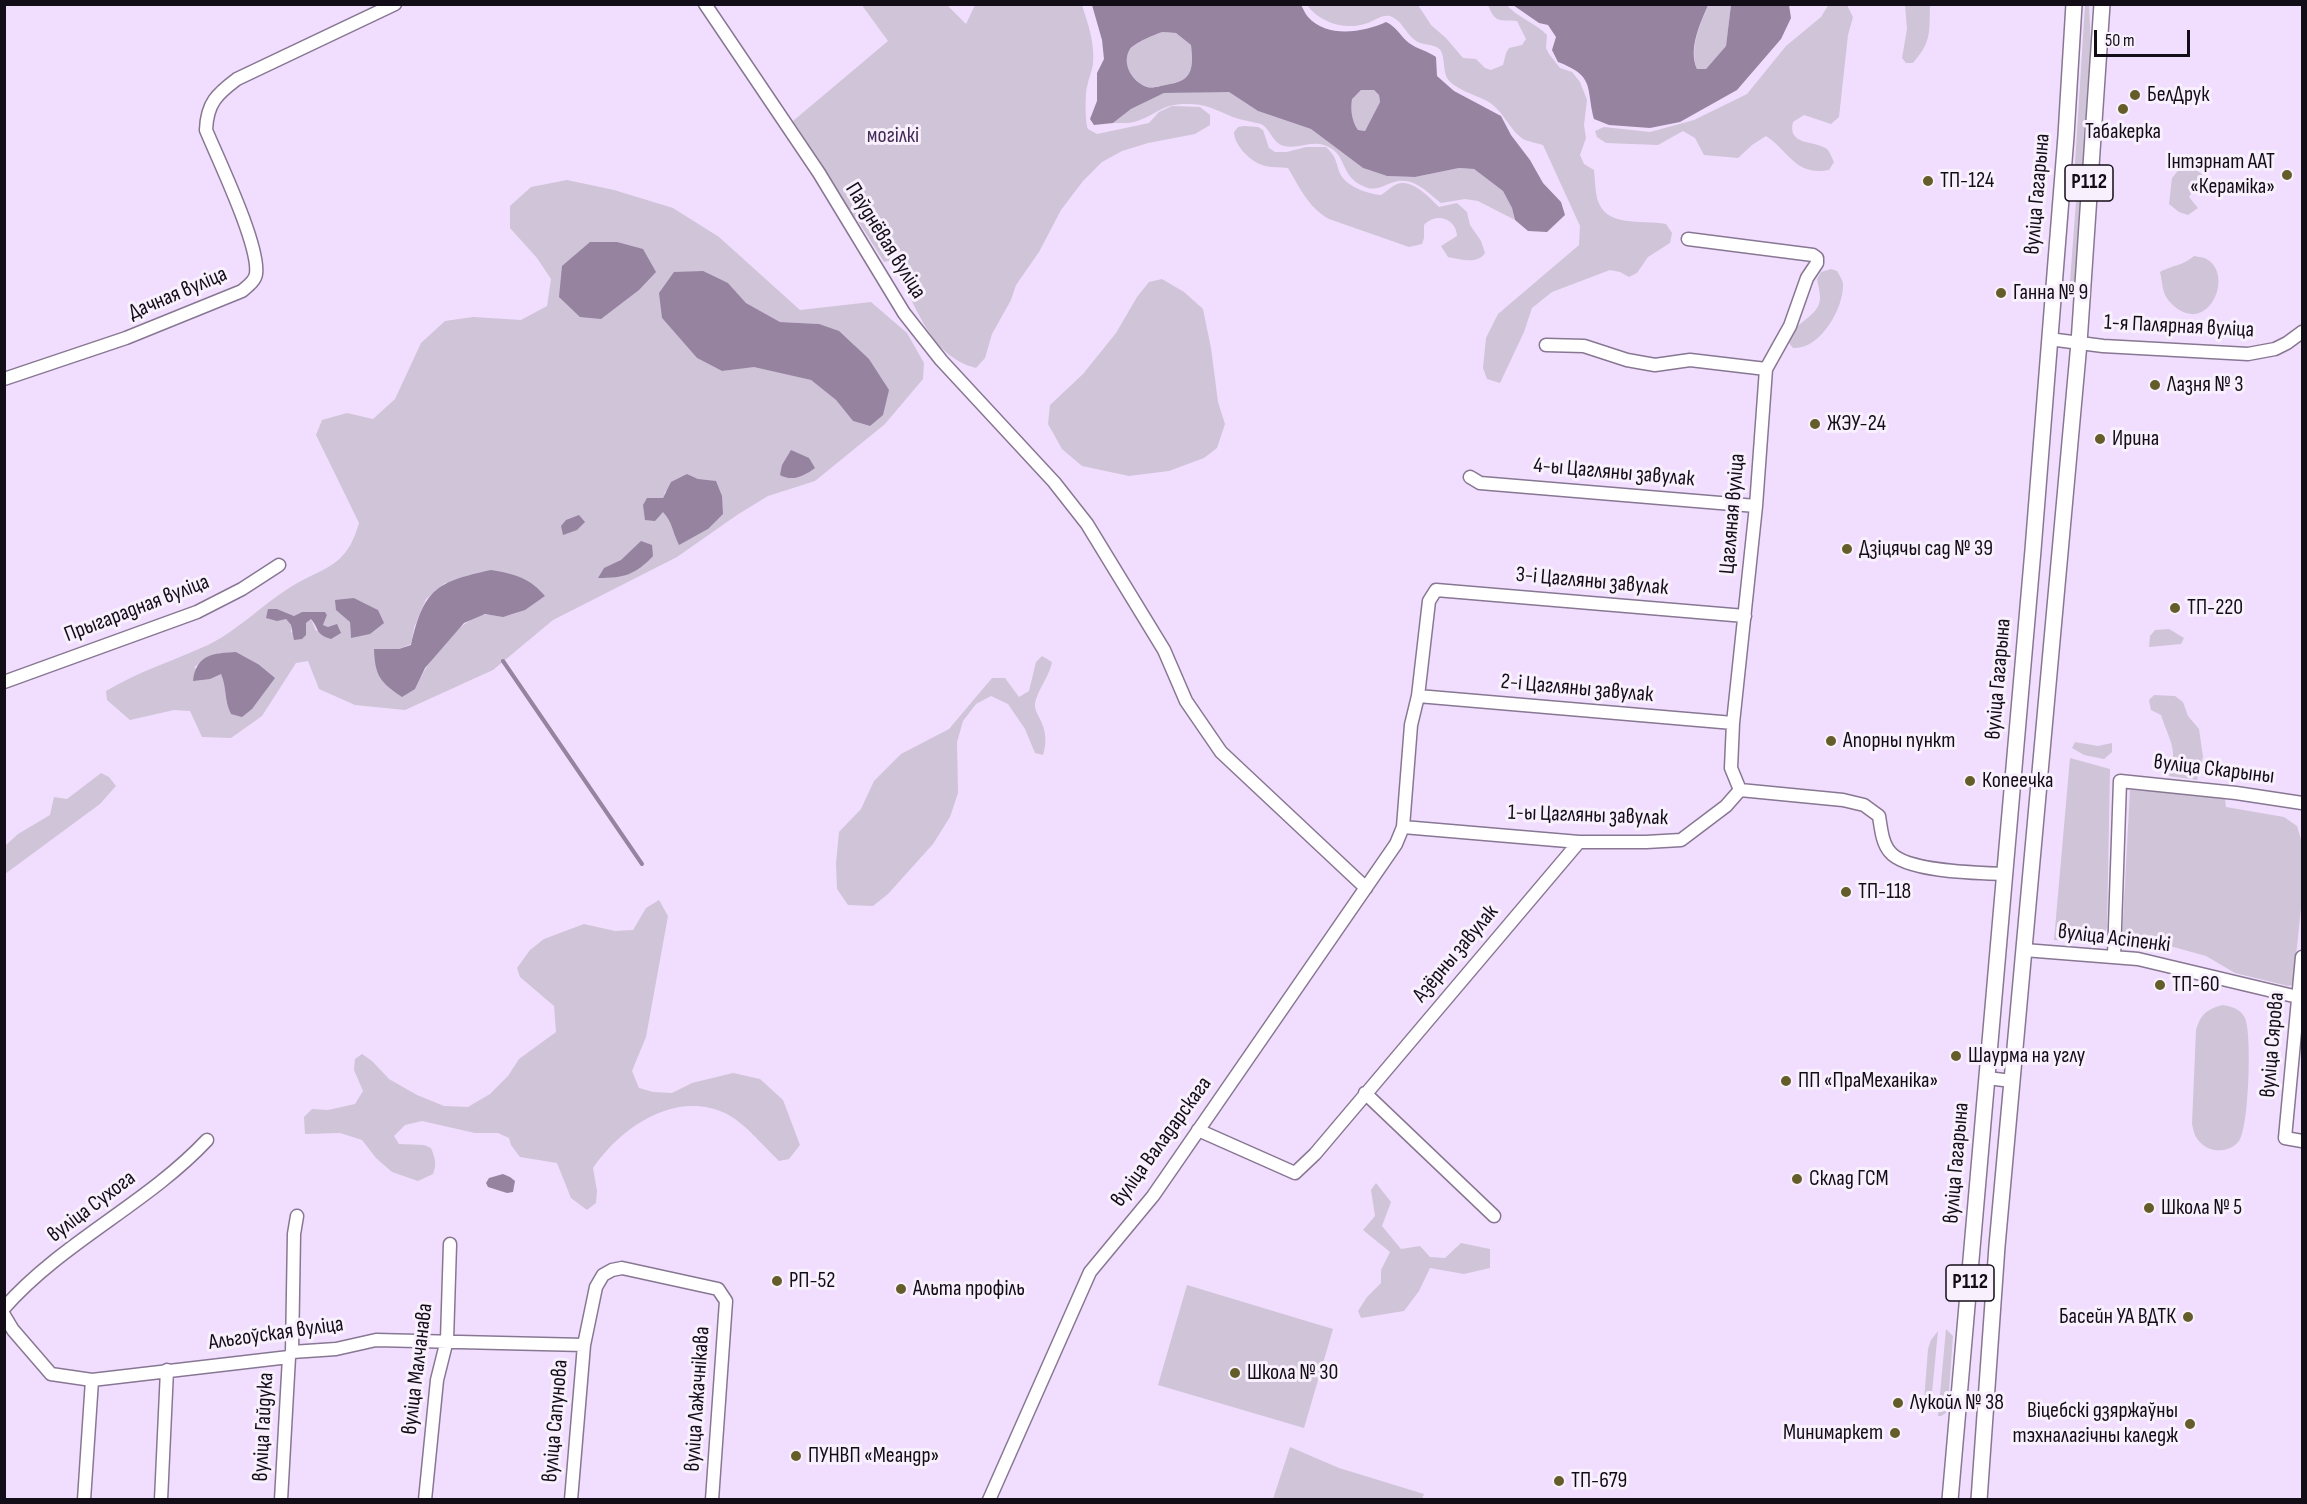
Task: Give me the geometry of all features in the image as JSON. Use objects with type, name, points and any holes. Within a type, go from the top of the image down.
[{"type":"main road","name":"вуліца Гагарына","points":[[1950,1500],[2019,713],[2066,135],[2074,4]]},
{"type":"main road","name":"Р112","points":[[1979,1500],[1997,1246],[2079,343],[2102,4]]},
{"type":"main road","points":[[2019,713],[2046,715]]},
{"type":"street","name":"Дачная вуліца","points":[[4,379],[126,338],[242,291],[252,283],[256,274],[249,237],[206,130],[207,114],[212,101],[237,79],[395,4]]},
{"type":"street","name":"Паўднёвая вуліца","points":[[705,4],[819,173],[904,313],[941,360],[1054,482],[1087,524],[1164,650],[1186,701],[1221,752],[1366,888]]},
{"type":"street","name":"Цагляная вуліца","points":[[1688,239],[1813,255],[1817,258],[1817,263],[1807,278],[1790,326],[1766,369],[1756,506],[1733,723],[1731,768],[1740,790]]},
{"type":"street","name":"1-я Палярная вуліца","points":[[2049,339],[2103,346],[2248,354],[2275,349],[2287,344],[2302,332]]},
{"type":"street","points":[[1546,345],[1584,346],[1627,360],[1654,364],[1690,360],[1766,369]]},
{"type":"street","name":"4-ы Цагляны завулак","points":[[1470,477],[1480,483],[1756,506]]},
{"type":"street","name":"Прыгарадная вуліца","points":[[4,682],[197,612],[242,589],[279,565]]},
{"type":"street","name":"3-і Цагляны завулак","points":[[1418,696],[1429,601],[1436,590],[1744,616]]},
{"type":"street","points":[[1403,827],[1411,725],[1418,696]]},
{"type":"street","name":"2-і Цагляны завулак","points":[[1418,696],[1733,723]]},
{"type":"street","name":"вуліца Скарыны","points":[[2114,956],[2120,781],[2302,802]]},
{"type":"street","points":[[1740,790],[1843,800],[1864,805],[1879,816],[1882,834],[1889,852],[1899,861],[1914,866],[2004,874]]},
{"type":"street","name":"1-ы Цагляны завулак","points":[[1403,827],[1579,842],[1681,840],[1726,806],[1740,790]]},
{"type":"street","name":"вуліца Валадарскага","points":[[989,1500],[1090,1272],[1153,1196],[1396,844],[1403,827]]},
{"type":"street","name":"Азёрны завулак","points":[[1197,1130],[1295,1173],[1315,1155],[1579,842]]},
{"type":"street","name":"вуліца Асіпенкі","points":[[2024,950],[2114,956],[2147,961],[2300,998]]},
{"type":"street","name":"вуліца Сярова","points":[[2302,957],[2300,998],[2285,1138],[2302,1141]]},
{"type":"street","points":[[1987,1078],[2012,1081]]},
{"type":"street","points":[[1365,1093],[1494,1216]]},
{"type":"street","name":"вуліца Сухога","points":[[4,1308],[52,1263],[115,1218],[193,1156],[207,1140]]},
{"type":"street","name":"вуліца Гайдука","points":[[281,1500],[290,1354],[294,1234],[297,1216]]},
{"type":"street","name":"вуліца Малчанава","points":[[425,1500],[437,1380],[447,1340],[450,1244]]},
{"type":"street","name":"вуліца Сапунова","points":[[571,1500],[584,1345],[596,1287],[603,1275],[622,1268],[718,1290],[726,1301]]},
{"type":"street","name":"вуліца Лажачнікава","points":[[712,1500],[726,1301]]},
{"type":"street","name":"Альгоўская вуліца","points":[[4,1315],[13,1330],[51,1374],[92,1380],[336,1349],[376,1340],[584,1345]]},
{"type":"street","points":[[161,1500],[168,1370]]},
{"type":"street","points":[[84,1500],[92,1380]]},
{"type":"green space","name":"могілкі","points":[[861,4],[947,5],[966,24],[975,5],[1082,5],[1093,49],[1086,96],[1088,129],[1097,134],[1149,123],[1159,112],[1172,106],[1200,107],[1210,115],[1210,125],[1195,134],[1148,143],[1122,151],[1102,162],[1083,181],[1061,210],[1039,252],[1016,285],[1011,300],[992,334],[985,358],[976,368],[958,361],[944,351],[933,338],[899,276],[889,261],[884,262],[860,224],[826,180],[822,165],[793,121],[888,41]]},
{"type":"green space","points":[[1829,4],[1847,5],[1853,17],[1848,35],[1839,117],[1831,124],[1804,115],[1793,122],[1792,130],[1798,139],[1827,149],[1834,162],[1829,170],[1818,171],[1800,166],[1766,136],[1738,158],[1704,155],[1695,138],[1683,131],[1658,145],[1606,143],[1597,137],[1595,131],[1604,127],[1650,132],[1694,120],[1747,94],[1786,46],[1821,17]]},
{"type":"green space","points":[[1307,5],[1418,5],[1431,25],[1463,58],[1476,59],[1485,68],[1491,70],[1503,65],[1509,48],[1522,45],[1526,39],[1517,21],[1496,18],[1488,5],[1507,5],[1547,35],[1546,48],[1549,54],[1560,68],[1572,72],[1580,82],[1587,100],[1584,125],[1586,138],[1580,155],[1584,164],[1594,170],[1596,195],[1601,208],[1616,219],[1666,224],[1672,233],[1670,243],[1648,257],[1637,273],[1629,277],[1610,270],[1552,292],[1532,308],[1524,332],[1500,383],[1487,379],[1483,368],[1486,338],[1498,314],[1579,245],[1580,226],[1543,145],[1519,136],[1493,105],[1450,82],[1439,48],[1416,41],[1391,16],[1384,16],[1360,25],[1342,26],[1319,17]]},
{"type":"green space","points":[[1708,5],[1731,5],[1726,46],[1706,69],[1697,69],[1695,45]]},
{"type":"green space","points":[[1905,5],[1930,5],[1929,30],[1924,49],[1913,63],[1906,63],[1902,58],[1907,29]]},
{"type":"green space","points":[[2085,5],[2089,5],[2091,46],[2075,295],[2069,294],[2077,188],[2075,163]]},
{"type":"green space","points":[[1163,32],[1176,33],[1191,45],[1191,68],[1186,77],[1181,80],[1147,87],[1137,81],[1129,71],[1128,54],[1136,44]]},
{"type":"green space","points":[[1361,90],[1374,90],[1379,95],[1380,102],[1365,131],[1358,130],[1351,111],[1351,99]]},
{"type":"green space","points":[[1229,92],[1258,111],[1311,129],[1363,168],[1387,176],[1415,177],[1459,168],[1474,169],[1503,191],[1512,208],[1515,220],[1478,201],[1465,199],[1441,203],[1410,182],[1398,181],[1377,188],[1368,188],[1351,178],[1340,157],[1332,149],[1319,144],[1284,146],[1277,142],[1261,124],[1239,119],[1210,107],[1191,104],[1175,105],[1137,121],[1113,123],[1131,109],[1164,93]]},
{"type":"green space","points":[[1238,127],[1258,127],[1263,130],[1269,148],[1275,152],[1287,152],[1306,147],[1326,147],[1335,159],[1345,181],[1365,192],[1381,195],[1395,185],[1403,183],[1415,186],[1439,207],[1457,203],[1467,212],[1470,225],[1481,241],[1485,253],[1482,257],[1473,260],[1448,257],[1441,246],[1457,236],[1453,225],[1445,219],[1429,221],[1424,225],[1422,244],[1409,247],[1329,219],[1310,203],[1288,168],[1262,165],[1244,152],[1234,132]]},
{"type":"green space","points":[[2182,166],[2199,172],[2210,186],[2205,189],[2194,188],[2189,197],[2198,208],[2188,215],[2179,212],[2169,204],[2172,178]]},
{"type":"green space","points":[[567,180],[614,190],[673,208],[719,237],[800,310],[871,302],[907,333],[924,363],[923,379],[885,424],[815,481],[768,496],[677,557],[553,620],[493,670],[405,710],[355,705],[319,689],[308,661],[296,663],[262,716],[231,738],[202,737],[190,711],[174,710],[130,720],[107,700],[106,691],[131,677],[210,644],[240,625],[289,588],[332,564],[348,549],[359,523],[316,435],[322,420],[347,413],[373,419],[395,399],[421,343],[445,321],[473,317],[521,320],[547,306],[551,279],[537,258],[510,228],[510,206],[531,187]],"holes":[[[728,283],[746,303],[780,322],[819,324],[870,426],[853,421],[836,400],[811,380],[754,366],[722,371],[697,358],[662,318]],[[687,474],[698,479],[708,529],[679,544],[673,525],[656,498],[663,498],[665,492]],[[445,583],[545,596],[510,615],[482,615],[460,627],[434,656],[415,689],[374,649],[399,649],[411,644],[414,628],[426,599]],[[354,598],[378,610],[351,638],[350,622]],[[277,609],[294,616],[302,612],[325,612],[327,615],[323,625],[328,627],[316,631],[311,619],[291,633],[291,625]],[[236,652],[258,664],[231,714],[221,674],[194,668],[208,657]]]},
{"type":"green space","points":[[2194,256],[2208,260],[2215,267],[2218,276],[2216,296],[2204,311],[2196,314],[2183,312],[2169,301],[2164,292],[2160,272]]},
{"type":"green space","points":[[1831,269],[1837,271],[1843,284],[1835,315],[1821,335],[1803,347],[1793,348],[1789,343],[1794,330],[1819,305],[1817,279],[1821,272]]},
{"type":"green space","points":[[1162,279],[1184,292],[1203,309],[1218,402],[1225,424],[1217,448],[1204,458],[1169,471],[1129,476],[1082,466],[1062,449],[1048,424],[1050,405],[1083,374],[1116,333],[1137,297],[1149,282]]},
{"type":"green space","points":[[2169,629],[2184,638],[2181,644],[2149,647],[2150,636],[2155,630]]},
{"type":"green space","points":[[1042,656],[1052,662],[1035,706],[1045,732],[1043,755],[1035,753],[1025,729],[1008,704],[991,696],[976,704],[963,721],[957,742],[958,793],[950,817],[933,844],[888,894],[873,906],[848,905],[837,889],[836,863],[839,832],[861,809],[874,781],[901,754],[949,729],[992,678],[1005,678],[1019,697],[1029,691],[1036,662]]},
{"type":"green space","points":[[2154,695],[2175,696],[2183,702],[2188,716],[2199,729],[2203,757],[2197,780],[2169,776],[2173,759],[2172,745],[2161,715],[2151,710],[2149,700]]},
{"type":"green space","points":[[2075,742],[2098,746],[2112,743],[2112,752],[2104,759],[2084,755],[2072,748]]},
{"type":"green space","points":[[2070,758],[2110,769],[2107,927],[2104,937],[2096,943],[2054,940]]},
{"type":"green space","points":[[101,773],[109,777],[116,786],[100,804],[5,874],[5,846],[18,834],[50,815],[54,797],[67,799]]},
{"type":"green space","points":[[2130,790],[2219,793],[2225,799],[2226,807],[2284,817],[2297,826],[2302,843],[2302,898],[2293,985],[2288,986],[2235,973],[2206,956],[2159,943],[2122,938]]},
{"type":"green space","points":[[659,900],[668,916],[646,1037],[632,1071],[639,1088],[653,1092],[672,1093],[692,1083],[733,1073],[760,1079],[783,1100],[800,1145],[789,1159],[779,1161],[748,1129],[727,1114],[708,1107],[688,1106],[670,1109],[634,1126],[605,1153],[593,1168],[597,1191],[596,1203],[587,1210],[571,1198],[557,1163],[520,1157],[509,1138],[498,1133],[475,1133],[422,1121],[405,1125],[394,1136],[399,1144],[424,1145],[431,1148],[434,1158],[433,1174],[418,1181],[392,1172],[376,1158],[362,1140],[340,1133],[305,1134],[304,1117],[312,1109],[328,1110],[355,1104],[363,1091],[354,1070],[355,1059],[362,1054],[389,1079],[417,1095],[444,1106],[468,1107],[490,1094],[508,1076],[519,1059],[556,1032],[554,1006],[520,977],[517,968],[530,950],[544,939],[584,924],[615,931],[633,930],[646,908]]},
{"type":"green space","points":[[2222,1005],[2235,1008],[2245,1018],[2248,1042],[2248,1081],[2245,1119],[2239,1141],[2229,1149],[2217,1150],[2200,1142],[2195,1136],[2192,1124],[2196,1030],[2205,1013]]},
{"type":"green space","points":[[1376,1183],[1391,1202],[1382,1226],[1401,1249],[1420,1246],[1430,1257],[1445,1258],[1461,1243],[1490,1249],[1490,1268],[1464,1274],[1430,1268],[1419,1291],[1404,1311],[1361,1318],[1358,1311],[1367,1297],[1381,1283],[1381,1270],[1390,1252],[1363,1230],[1375,1216],[1371,1190]]},
{"type":"green space","points":[[1187,1285],[1333,1329],[1304,1428],[1158,1385]]},
{"type":"green space","points":[[1946,1329],[1953,1336],[1948,1405],[1946,1413],[1938,1416]]},
{"type":"green space","points":[[1938,1331],[1930,1413],[1924,1401],[1928,1349]]},
{"type":"green space","points":[[1290,1447],[1339,1468],[1424,1494],[1422,1499],[1273,1499]]},
{"type":"shaded area","points":[[1092,5],[1301,5],[1307,16],[1316,24],[1336,31],[1357,31],[1386,22],[1409,43],[1436,57],[1437,76],[1454,91],[1501,116],[1543,183],[1561,202],[1565,215],[1547,232],[1528,231],[1515,220],[1512,208],[1503,191],[1474,169],[1459,168],[1415,177],[1387,176],[1363,168],[1311,129],[1258,111],[1229,92],[1164,93],[1131,109],[1113,123],[1094,125],[1090,119],[1097,101],[1097,73],[1104,59],[1102,40]],"holes":[[[1163,32],[1176,33],[1191,45],[1192,66],[1188,75],[1178,82],[1147,87],[1137,81],[1129,71],[1128,54],[1136,44]],[[1361,90],[1374,90],[1379,95],[1380,102],[1365,131],[1358,130],[1351,111],[1352,99]]]},
{"type":"shaded area","points":[[1513,5],[1708,5],[1694,45],[1697,69],[1706,69],[1726,46],[1731,5],[1789,5],[1791,18],[1781,39],[1737,90],[1680,122],[1650,128],[1609,125],[1594,119],[1587,84],[1578,72],[1558,62],[1552,50],[1556,37],[1548,25],[1539,23]]},
{"type":"shaded area","points":[[590,242],[617,242],[643,249],[656,272],[639,290],[601,319],[580,317],[559,297],[562,266]]},
{"type":"shaded area","points":[[703,271],[728,283],[746,303],[780,322],[819,324],[839,331],[869,359],[889,390],[883,415],[870,426],[853,421],[836,400],[811,380],[754,367],[722,371],[697,358],[662,318],[659,293],[674,272]]},
{"type":"shaded area","points":[[791,450],[809,458],[815,468],[798,477],[789,478],[780,475],[782,465]]},
{"type":"shaded area","points":[[687,474],[698,479],[716,481],[722,496],[723,514],[708,529],[679,545],[671,524],[663,512],[655,521],[645,520],[643,505],[647,498],[663,498],[671,482]]},
{"type":"shaded area","points":[[579,515],[585,522],[577,530],[563,535],[561,526],[566,520]]},
{"type":"shaded area","points":[[641,541],[652,545],[653,556],[647,562],[628,574],[598,578],[604,568],[621,560]]},
{"type":"shaded area","points":[[491,570],[521,578],[534,585],[545,596],[525,610],[503,617],[485,614],[464,623],[425,668],[415,689],[402,697],[388,687],[377,672],[374,649],[399,649],[411,645],[421,611],[436,591],[445,584],[458,579]]},
{"type":"shaded area","points":[[354,598],[378,610],[384,623],[370,634],[351,638],[350,622],[336,610],[335,600]]},
{"type":"shaded area","points":[[268,609],[277,609],[294,616],[302,612],[325,612],[327,615],[323,625],[328,627],[337,624],[341,633],[331,639],[326,637],[320,633],[311,619],[306,623],[306,635],[302,639],[294,640],[291,625],[286,619],[277,621],[266,618]]},
{"type":"shaded area","points":[[236,652],[258,664],[275,678],[252,709],[242,717],[231,714],[221,674],[210,679],[193,681],[202,660],[214,654]]},
{"type":"shaded area","points":[[503,1174],[515,1181],[513,1192],[507,1193],[488,1187],[486,1183],[489,1178]]},
{"type":"waterway","points":[[503,661],[642,864]]},
{"type":"place","name":"БелДрук","points":[[2135,95]]},
{"type":"place","name":"Табакерка","points":[[2123,109]]},
{"type":"place","name":"Інтэрнат ААТ «Кераміка»","points":[[2287,175]]},
{"type":"place","name":"ТП-124","points":[[1928,181]]},
{"type":"place","name":"Ганна № 9","points":[[2001,293]]},
{"type":"place","name":"Лазня № 3","points":[[2155,385]]},
{"type":"place","name":"ЖЭУ-24","points":[[1815,424]]},
{"type":"place","name":"Ирина","points":[[2100,439]]},
{"type":"place","name":"Дзіцячы сад № 39","points":[[1847,549]]},
{"type":"place","name":"ТП-220","points":[[2175,608]]},
{"type":"place","name":"Апорны пункт","points":[[1831,741]]},
{"type":"place","name":"Копеечка","points":[[1970,781]]},
{"type":"place","name":"ТП-118","points":[[1846,892]]},
{"type":"place","name":"ТП-60","points":[[2160,985]]},
{"type":"place","name":"Шаурма на углу","points":[[1956,1056]]},
{"type":"place","name":"ПП «ПраМеханіка»","points":[[1786,1081]]},
{"type":"place","name":"Склад ГСМ","points":[[1797,1179]]},
{"type":"place","name":"Школа № 5","points":[[2149,1208]]},
{"type":"place","name":"РП-52","points":[[777,1281]]},
{"type":"place","name":"Альта профіль","points":[[901,1289]]},
{"type":"place","name":"Басейн УА ВДТК","points":[[2188,1317]]},
{"type":"place","name":"Школа № 30","points":[[1235,1373]]},
{"type":"place","name":"Лукойл № 38","points":[[1898,1403]]},
{"type":"place","name":"Віцебскі дзяржаўны тэхналагічны каледж","points":[[2190,1424]]},
{"type":"place","name":"Минимаркет","points":[[1895,1433]]},
{"type":"place","name":"ПУНВП «Меандр»","points":[[796,1456]]},
{"type":"place","name":"ТП-679","points":[[1559,1481]]}]
